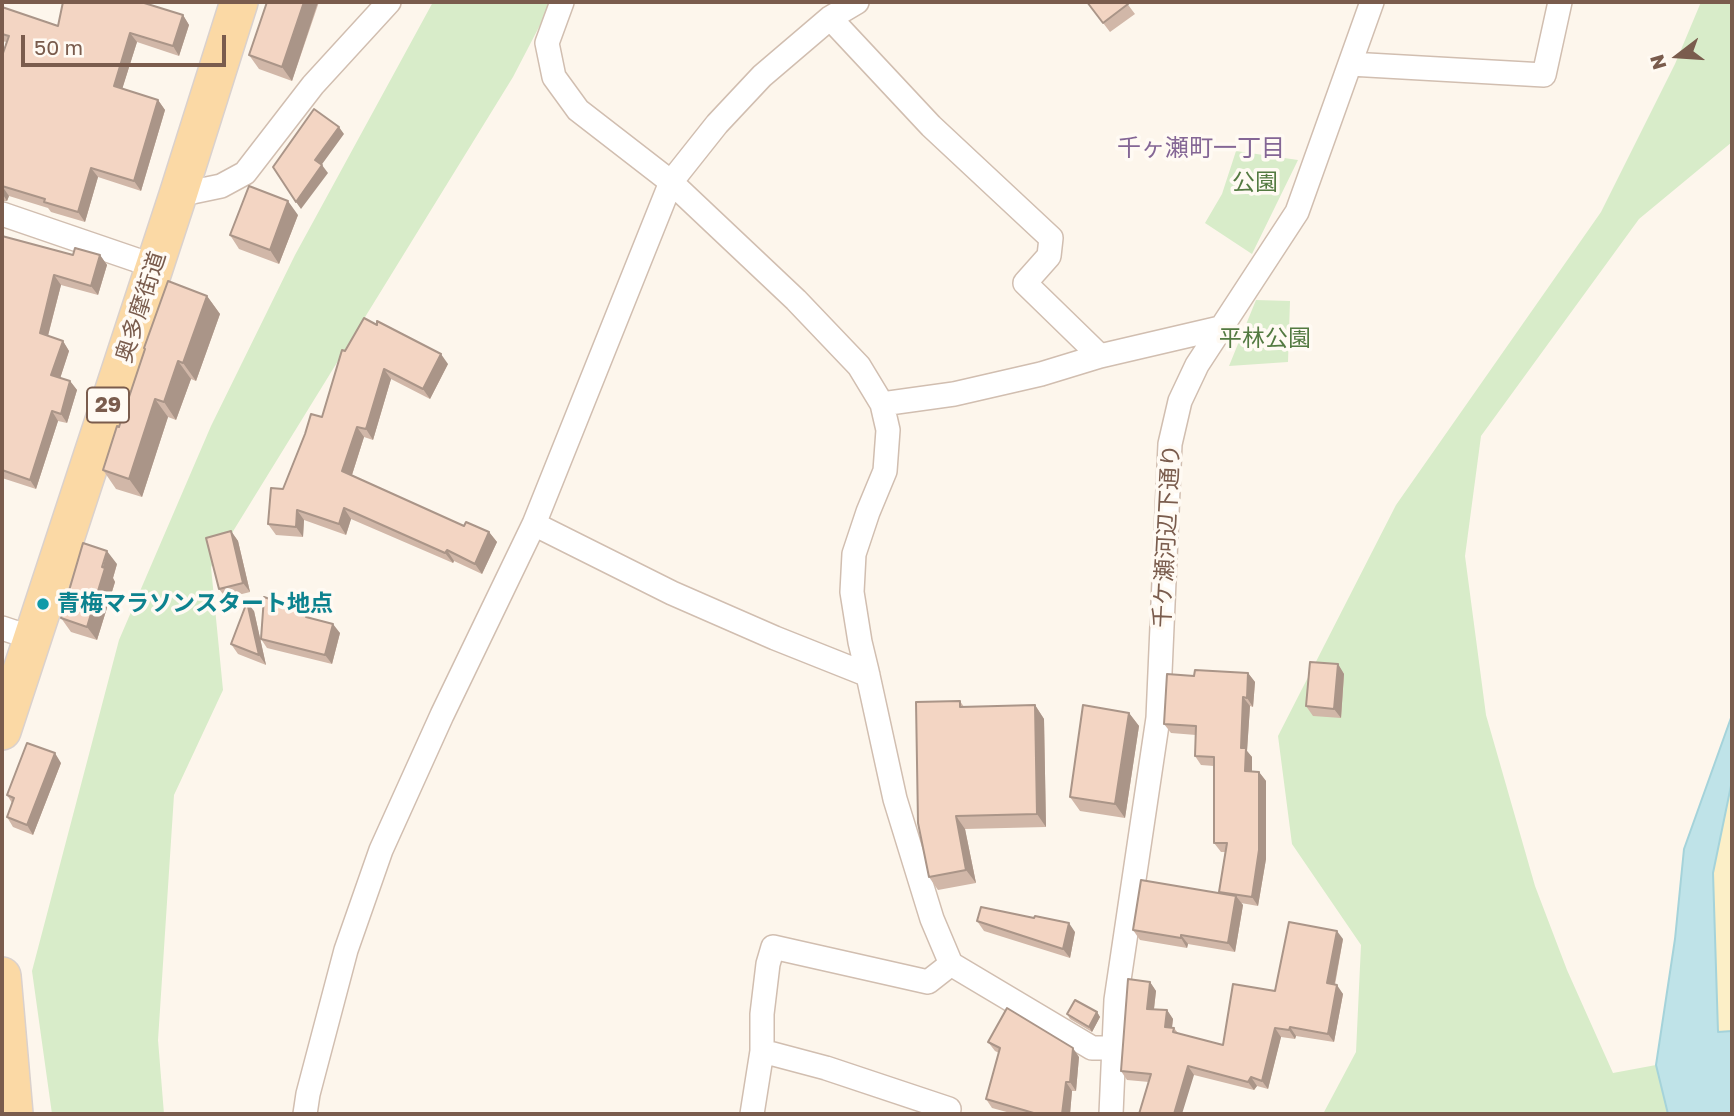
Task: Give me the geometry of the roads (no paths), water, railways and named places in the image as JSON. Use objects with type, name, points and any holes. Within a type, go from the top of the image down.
[{"type":"main road","name":"奥多摩街道","points":[[2,731],[17,633],[154,265],[239,2]]},
{"type":"main road","points":[[2,976],[14,1114]]},
{"type":"street","points":[[178,195],[221,186],[245,173],[313,85],[389,2]]},
{"type":"street","points":[[562,2],[547,43],[554,77],[578,110],[671,182],[796,300],[859,366],[882,404],[888,430],[885,471],[854,554],[852,592],[860,642],[895,799],[932,919],[951,964],[1092,1048],[1114,1048]]},
{"type":"street","points":[[305,1114],[346,950],[381,850],[442,715],[534,524],[671,182],[716,124],[762,76],[830,18],[857,2]]},
{"type":"street","name":"千ケ瀬河辺下通り","points":[[1111,1114],[1116,1000],[1158,718],[1170,444],[1180,401],[1197,365],[1297,212],[1372,2]]},
{"type":"street","points":[[1350,64],[1545,75],[1560,2]]},
{"type":"street","points":[[830,18],[930,126],[1051,237],[1049,256],[1025,284],[1100,356]]},
{"type":"street","points":[[2,214],[154,265]]},
{"type":"street","points":[[882,404],[954,394],[1220,328]]},
{"type":"street","points":[[534,524],[672,593],[868,675]]},
{"type":"street","points":[[752,1114],[762,1051],[762,1014],[772,947],[928,982],[951,964]]},
{"type":"street","points":[[762,1051],[826,1068],[949,1109],[948,1114]]},
{"type":"water","points":[[1732,715],[1732,781],[1713,873],[1718,1032],[1732,1031],[1732,1114],[1668,1114],[1656,1065],[1675,939],[1684,849]]},
{"type":"place","name":"青梅マラソンスタート地点","points":[[43,604]]},
{"type":"district","name":"千ヶ瀬町一丁目","points":[[1201,148]]},
{"type":"park label","name":"公園","points":[[1255,183]]},
{"type":"park label","name":"平林公園","points":[[1265,339]]}]
